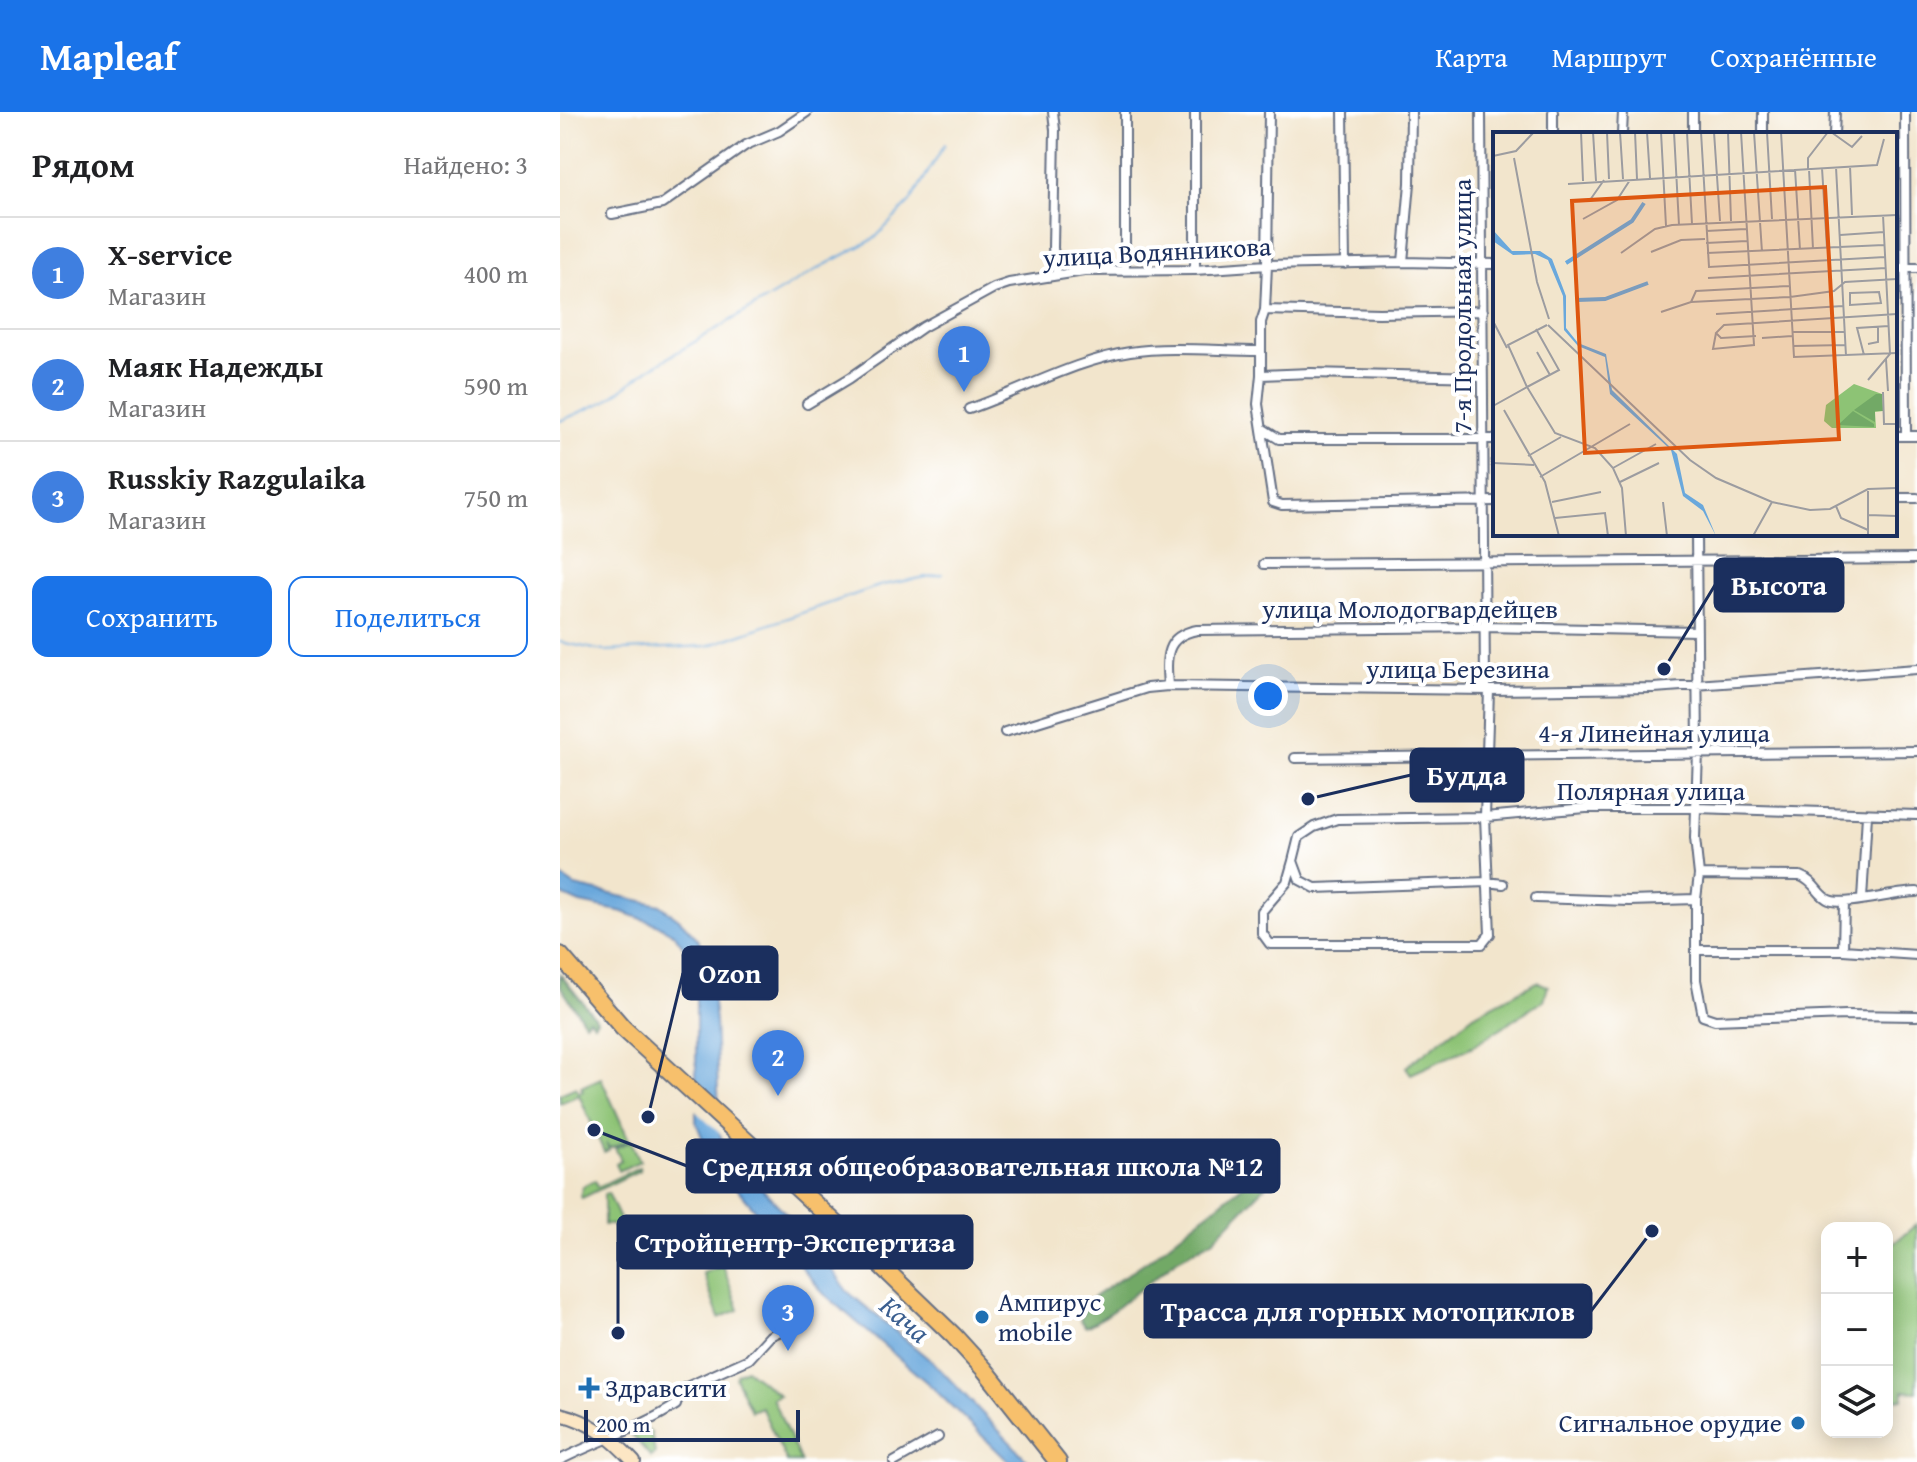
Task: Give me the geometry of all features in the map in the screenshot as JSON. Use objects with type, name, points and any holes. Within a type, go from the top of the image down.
[{"type":"highway","points":[[560,955],[617,1022],[954,1336],[1058,1462]]},
{"type":"street","points":[[612,214],[662,204],[746,145],[779,131],[807,112]]},
{"type":"street","points":[[1053,112],[1053,248],[1057,275]]},
{"type":"street","points":[[1125,112],[1125,270]]},
{"type":"street","points":[[1195,112],[1195,270]]},
{"type":"street","points":[[1269,112],[1267,265],[1259,351],[1261,375],[1258,404],[1273,502],[1282,505],[1493,501]]},
{"type":"street","points":[[1343,112],[1345,264]]},
{"type":"street","points":[[1403,262],[1410,183],[1411,112]]},
{"type":"street","name":"7-я Продольная улица","points":[[1293,861],[1287,882],[1262,911],[1262,933],[1270,944],[1482,944],[1491,929],[1485,817],[1489,690],[1485,686],[1484,627],[1481,112]]},
{"type":"street","points":[[1622,132],[1623,112]]},
{"type":"street","points":[[1834,132],[1835,112]]},
{"type":"street","points":[[1905,112],[1900,268],[1906,436]]},
{"type":"street","name":"улица Водянникова","points":[[807,404],[923,327],[994,288],[1057,275],[1084,271],[1195,270],[1267,265],[1493,264]]},
{"type":"street","points":[[1900,268],[1917,268]]},
{"type":"street","points":[[1265,310],[1379,313],[1483,311]]},
{"type":"street","points":[[969,409],[1004,397],[1037,380],[1132,352],[1259,351]]},
{"type":"street","points":[[1261,375],[1481,377]]},
{"type":"street","points":[[1263,429],[1279,439],[1493,439]]},
{"type":"street","points":[[1897,436],[1917,436]]},
{"type":"street","points":[[1696,536],[1698,752],[1695,838],[1699,875],[1696,980],[1703,1016],[1715,1020],[1846,1015],[1917,1016]]},
{"type":"street","points":[[1264,564],[1917,559]]},
{"type":"street","name":"улица Молодогвардейцев","points":[[1168,686],[1166,658],[1170,646],[1186,632],[1197,630],[1484,627],[1697,631]]},
{"type":"street","name":"улица Березина","points":[[1005,732],[1147,688],[1168,686],[1489,690],[1697,686],[1917,669]]},
{"type":"street","name":"4-я Линейная улица","points":[[1295,758],[1917,751]]},
{"type":"street","name":"Полярная улица","points":[[1293,861],[1299,837],[1314,827],[1337,819],[1485,817],[1586,808],[1917,815]]},
{"type":"street","points":[[1862,899],[1867,815]]},
{"type":"street","points":[[1293,861],[1300,880],[1315,888],[1503,884]]},
{"type":"street","points":[[1699,875],[1800,876],[1814,883],[1827,900],[1844,902],[1897,892],[1917,892]]},
{"type":"street","points":[[1536,898],[1629,901],[1696,899]]},
{"type":"street","points":[[1843,950],[1844,902]]},
{"type":"street","points":[[1698,950],[1843,950],[1917,955]]},
{"type":"street","points":[[560,1460],[595,1442],[649,1423],[676,1405],[680,1390],[749,1359],[770,1336],[806,1319]]},
{"type":"street","points":[[560,1414],[577,1418],[612,1438],[634,1462]]},
{"type":"street","points":[[894,1462],[938,1437]]},
{"type":"green space","points":[[560,974],[597,1020],[594,1024],[589,1019],[585,1023],[560,986]]},
{"type":"green space","points":[[1537,982],[1548,986],[1544,1000],[1473,1046],[1411,1074],[1406,1067],[1475,1014]]},
{"type":"green space","points":[[601,1078],[629,1140],[610,1148],[606,1143],[609,1150],[604,1152],[579,1095],[560,1103],[560,1094],[576,1087],[579,1093],[583,1091],[581,1087]]},
{"type":"green space","points":[[631,1141],[640,1161],[619,1171],[616,1163],[621,1160],[615,1148]]},
{"type":"green space","points":[[639,1167],[640,1170],[582,1198],[580,1196],[583,1186],[595,1180],[598,1187]]},
{"type":"green space","points":[[1253,1177],[1264,1178],[1266,1186],[1213,1240],[1178,1259],[1106,1316],[1086,1327],[1080,1321],[1088,1301],[1151,1258]]},
{"type":"green space","points":[[608,1193],[624,1228],[615,1233],[613,1225],[604,1225],[604,1194]]},
{"type":"green space","points":[[1917,1224],[1917,1392],[1903,1391],[1903,1399],[1893,1398],[1893,1244]]},
{"type":"green space","points":[[723,1266],[739,1310],[719,1318],[703,1273]]},
{"type":"green space","points":[[746,1369],[779,1395],[772,1398],[801,1462],[787,1462],[761,1407],[751,1411],[735,1377]]},
{"type":"green space","points":[[646,1428],[651,1433],[655,1453],[651,1457],[632,1435]]},
{"type":"water","name":"Кача","points":[[560,876],[575,886],[660,905],[698,939],[708,961],[715,1021],[720,1135],[728,1153],[815,1244],[847,1291],[936,1365],[1029,1462],[1009,1462],[932,1387],[823,1293],[779,1234],[710,1157],[696,1122],[696,983],[691,958],[675,935],[656,924],[623,912],[580,903],[560,894]]},
{"type":"pier","points":[[691,1077],[722,1105],[726,1139],[691,1107]]},
{"type":"waterway","points":[[560,421],[606,401],[649,369],[819,268],[874,239],[910,202],[945,144]]},
{"type":"waterway","points":[[560,642],[604,651],[707,646],[882,585],[943,574]]},
{"type":"place","name":"X-service","points":[[964,392]]},
{"type":"place","name":"Высота","points":[[1664,669]]},
{"type":"place","name":"Будда","points":[[1308,799]]},
{"type":"place","name":"Маяк Надежды","points":[[778,1096]]},
{"type":"place","name":"Ozon","points":[[648,1117]]},
{"type":"place","name":"Средняя общеобразовательная школа №12","points":[[594,1130]]},
{"type":"place","name":"Трасса для горных мотоциклов","points":[[1652,1231]]},
{"type":"place","name":"Ампирус mobile","points":[[982,1317]]},
{"type":"place","name":"Стройцентр-Экспертиза","points":[[618,1333]]},
{"type":"place","name":"Russkiy Razgulaika","points":[[788,1351]]},
{"type":"place","name":"Здравсити","points":[[589,1388]]},
{"type":"place","name":"Сигнальное орудие","points":[[1798,1423]]}]
